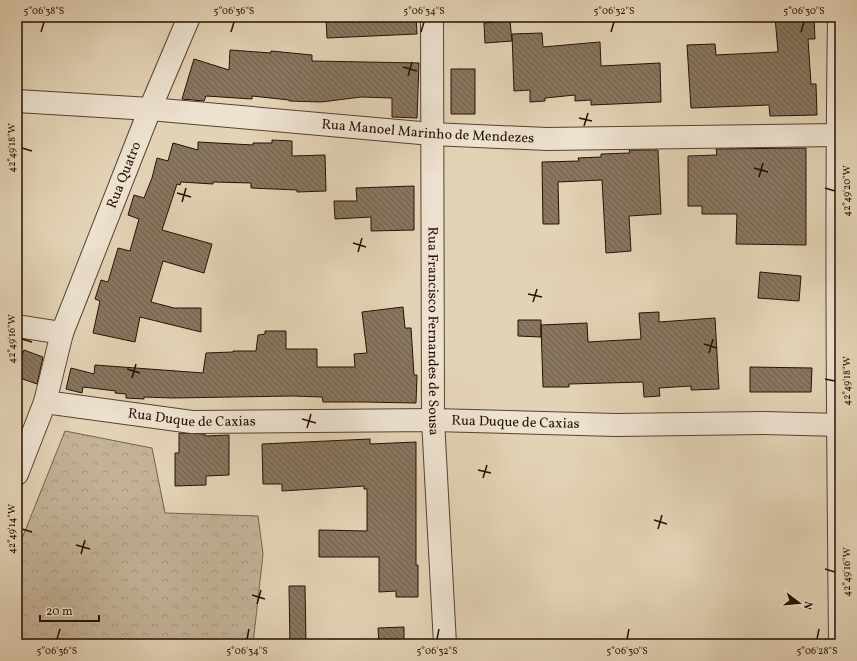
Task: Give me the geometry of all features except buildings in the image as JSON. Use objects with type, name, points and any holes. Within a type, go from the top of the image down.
[{"type":"street","name":"Rua Quatro","points":[[62,334],[150,109],[190,17]]},
{"type":"street","name":"Rua Francisco Fernandes de Sousa","points":[[432,17],[433,420],[445,644]]},
{"type":"street","points":[[839,17],[840,644]]},
{"type":"street","name":"Rua Manoel Marinho de Mendezes","points":[[17,101],[150,109],[432,134],[547,139],[839,135]]},
{"type":"street","points":[[17,326],[62,334],[45,402],[17,474]]},
{"type":"street","name":"Rua Duque de Caxias","points":[[45,402],[192,422],[433,420],[616,425],[764,423],[839,425]]},
{"type":"green space","points":[[65,431],[152,448],[165,513],[258,516],[263,554],[253,644],[17,644],[17,551]]}]
